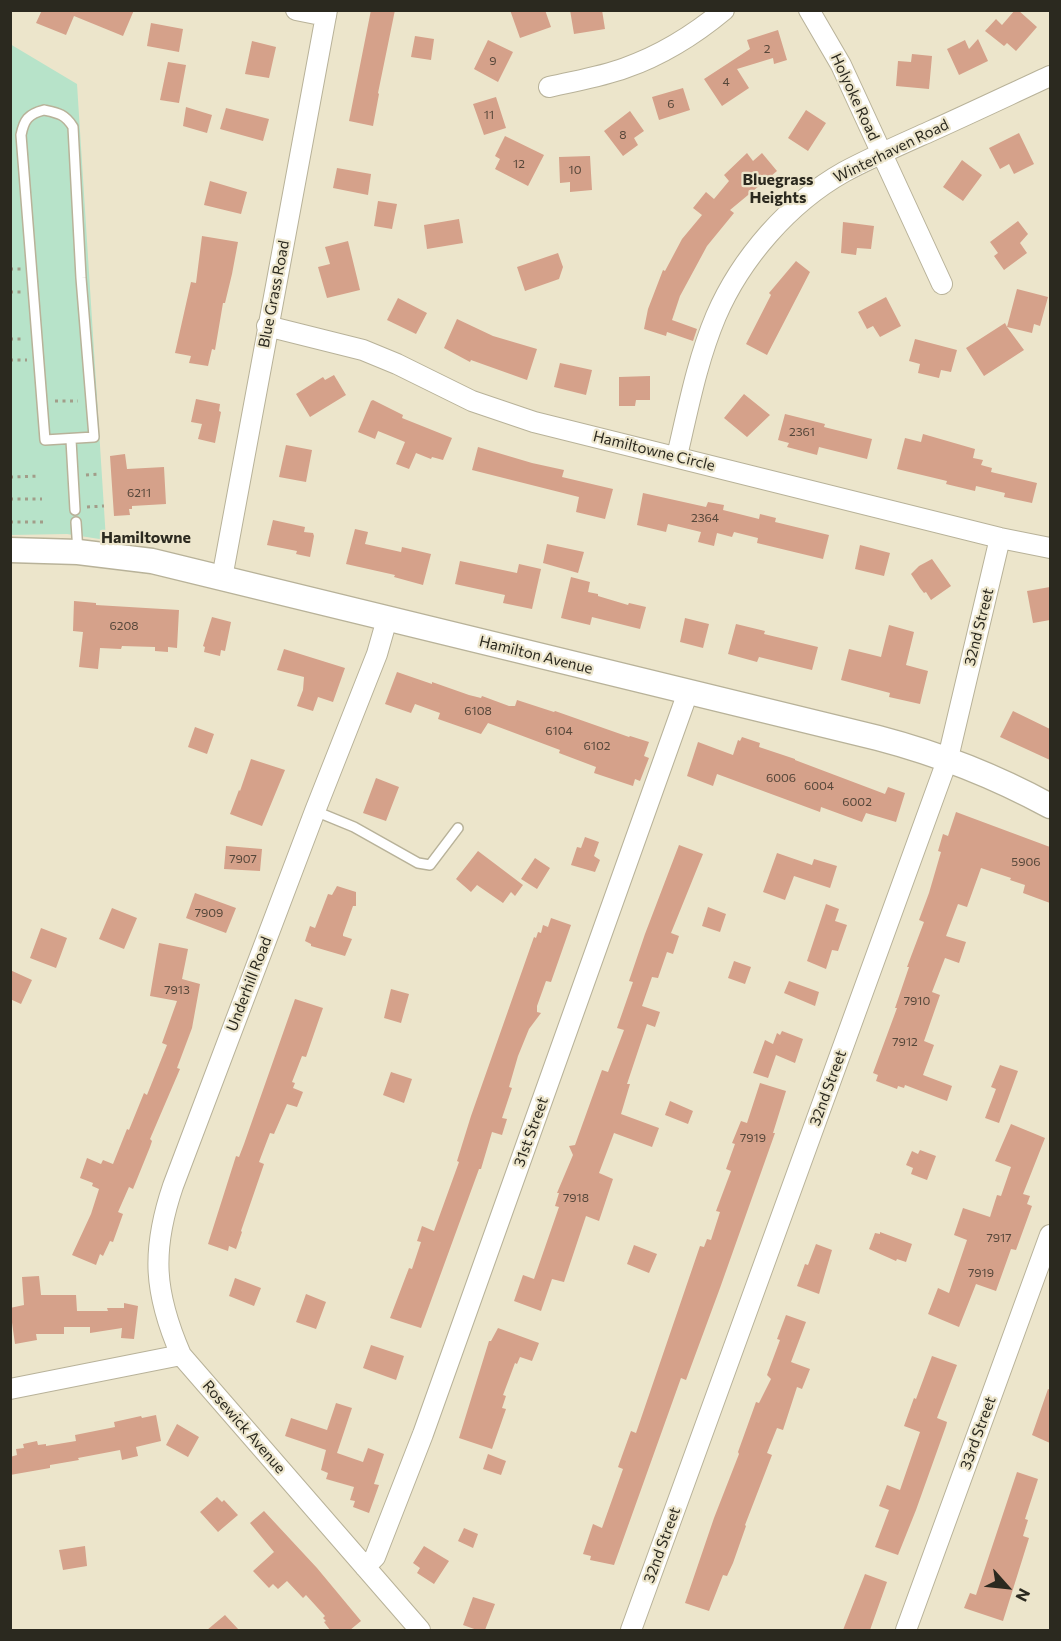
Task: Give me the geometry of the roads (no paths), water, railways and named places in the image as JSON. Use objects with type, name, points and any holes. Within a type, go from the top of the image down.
[{"type":"street","points":[[296,10],[326,13]]},
{"type":"street","points":[[549,87],[624,69],[664,52],[706,26],[724,10]]},
{"type":"street","name":"Holyoke Road","points":[[809,10],[841,64],[942,284]]},
{"type":"street","name":"Blue Grass Road","points":[[222,578],[326,13]]},
{"type":"street","name":"Winterhaven Road","points":[[677,456],[702,353],[716,315],[742,269],[772,232],[807,198],[843,172],[1050,76]]},
{"type":"street","name":"Hamiltowne Circle","points":[[267,326],[363,350],[472,401],[534,422],[1000,538],[1050,548]]},
{"type":"street","name":"32nd Street","points":[[631,1630],[948,758],[1000,538]]},
{"type":"street","name":"Hamilton Avenue","points":[[10,550],[78,552],[152,561],[878,738],[948,758],[1050,806]]},
{"type":"street","name":"Underhill Road","points":[[181,1355],[165,1315],[161,1295],[159,1248],[166,1209],[315,811],[377,654],[387,619]]},
{"type":"street","name":"31st Street","points":[[365,1567],[375,1557],[423,1434],[688,692]]},
{"type":"street","name":"33rd Street","points":[[906,1630],[1050,1235]]},
{"type":"street","points":[[10,1389],[181,1355]]},
{"type":"street","name":"Rosewick Avenue","points":[[181,1355],[420,1630]]},
{"type":"lane","points":[[44,110],[68,118],[73,127],[81,278],[94,437],[71,440],[45,440],[21,135],[27,118],[33,112],[44,110]]},
{"type":"lane","points":[[71,440],[75,510]]},
{"type":"lane","points":[[76,522],[78,552]]},
{"type":"lane","points":[[315,811],[354,827],[418,863],[430,865],[458,828]]},
{"type":"district","name":"Bluegrass Heights","points":[[778,189]]},
{"type":"district","name":"Hamiltowne","points":[[146,538]]}]
